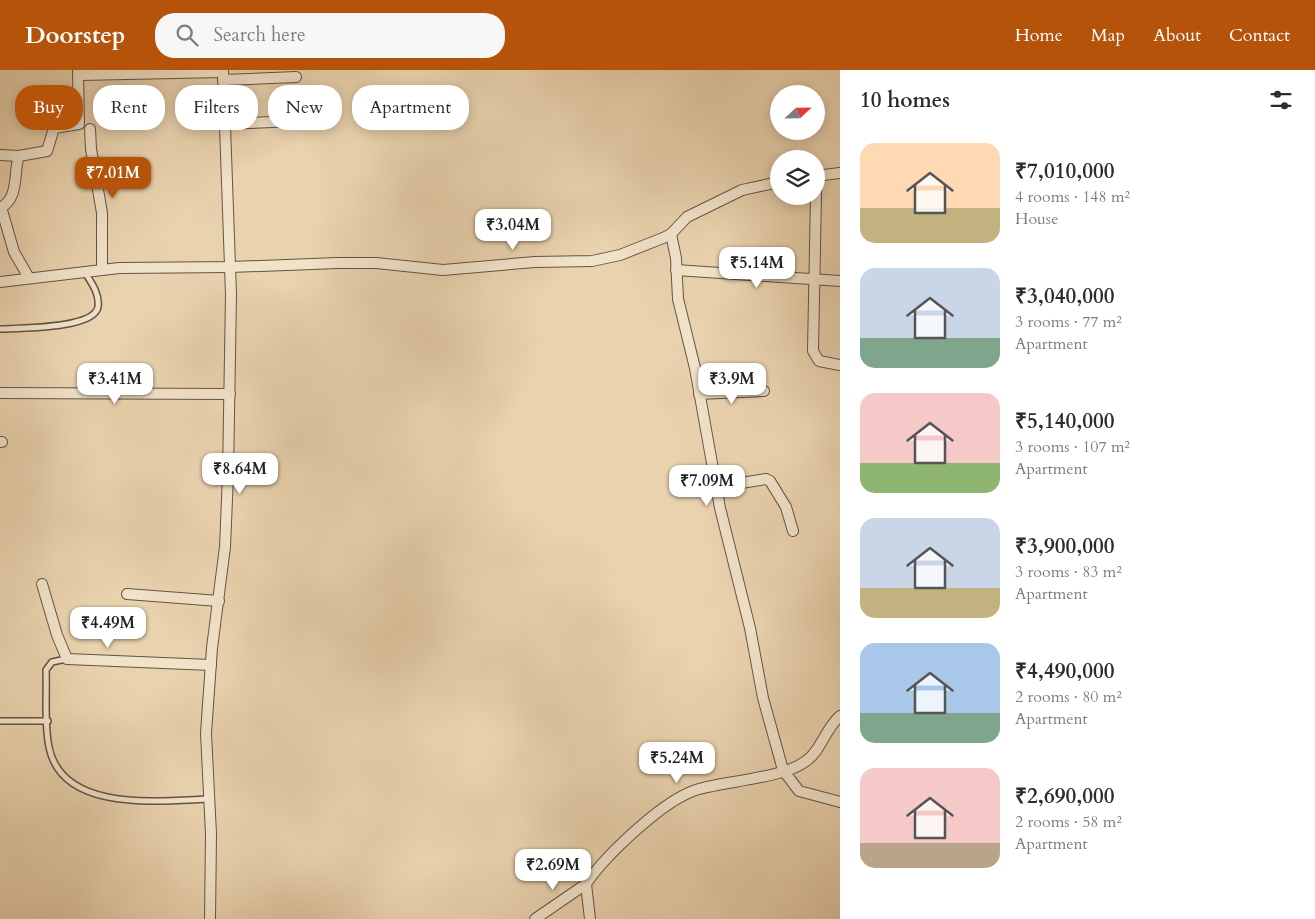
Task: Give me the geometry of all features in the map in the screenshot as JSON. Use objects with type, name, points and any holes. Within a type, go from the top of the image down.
[{"type":"street","points":[[0,154],[19,156],[47,151],[54,128],[79,124],[79,72],[296,77]]},
{"type":"street","points":[[90,130],[91,150],[102,213],[102,270]]},
{"type":"street","points":[[210,919],[209,799],[206,733],[226,520],[230,394],[231,267],[225,130]]},
{"type":"street","points":[[19,156],[16,184],[8,201],[1,207],[14,252],[29,278]]},
{"type":"street","points":[[825,175],[840,173]]},
{"type":"street","points":[[0,282],[102,270],[376,263],[442,270],[535,262],[592,261],[620,255],[671,234],[687,217],[703,208],[748,188],[770,184]]},
{"type":"street","points":[[816,205],[813,355],[819,361],[840,365]]},
{"type":"street","points":[[671,234],[676,258],[678,299],[695,368],[716,487],[750,628],[763,698],[782,770],[799,791],[840,802]]},
{"type":"street","points":[[676,270],[840,281]]},
{"type":"street","points":[[699,394],[764,391]]},
{"type":"street","points":[[0,393],[230,394]]},
{"type":"street","points":[[716,487],[766,479],[786,507],[793,531]]},
{"type":"street","points":[[42,584],[57,635],[67,660],[211,665]]},
{"type":"street","points":[[127,594],[219,601]]},
{"type":"street","points":[[535,919],[586,884],[608,856],[653,817],[688,792],[765,776],[806,762],[811,757],[828,727],[840,716]]},
{"type":"street","points":[[586,884],[590,919]]},
{"type":"lane","points":[[0,329],[73,323],[90,318],[98,308],[98,298],[84,271]]},
{"type":"lane","points":[[67,660],[52,662],[46,670],[48,746],[55,765],[62,774],[87,791],[98,796],[119,800],[209,799]]},
{"type":"lane","points":[[0,721],[48,721]]}]
